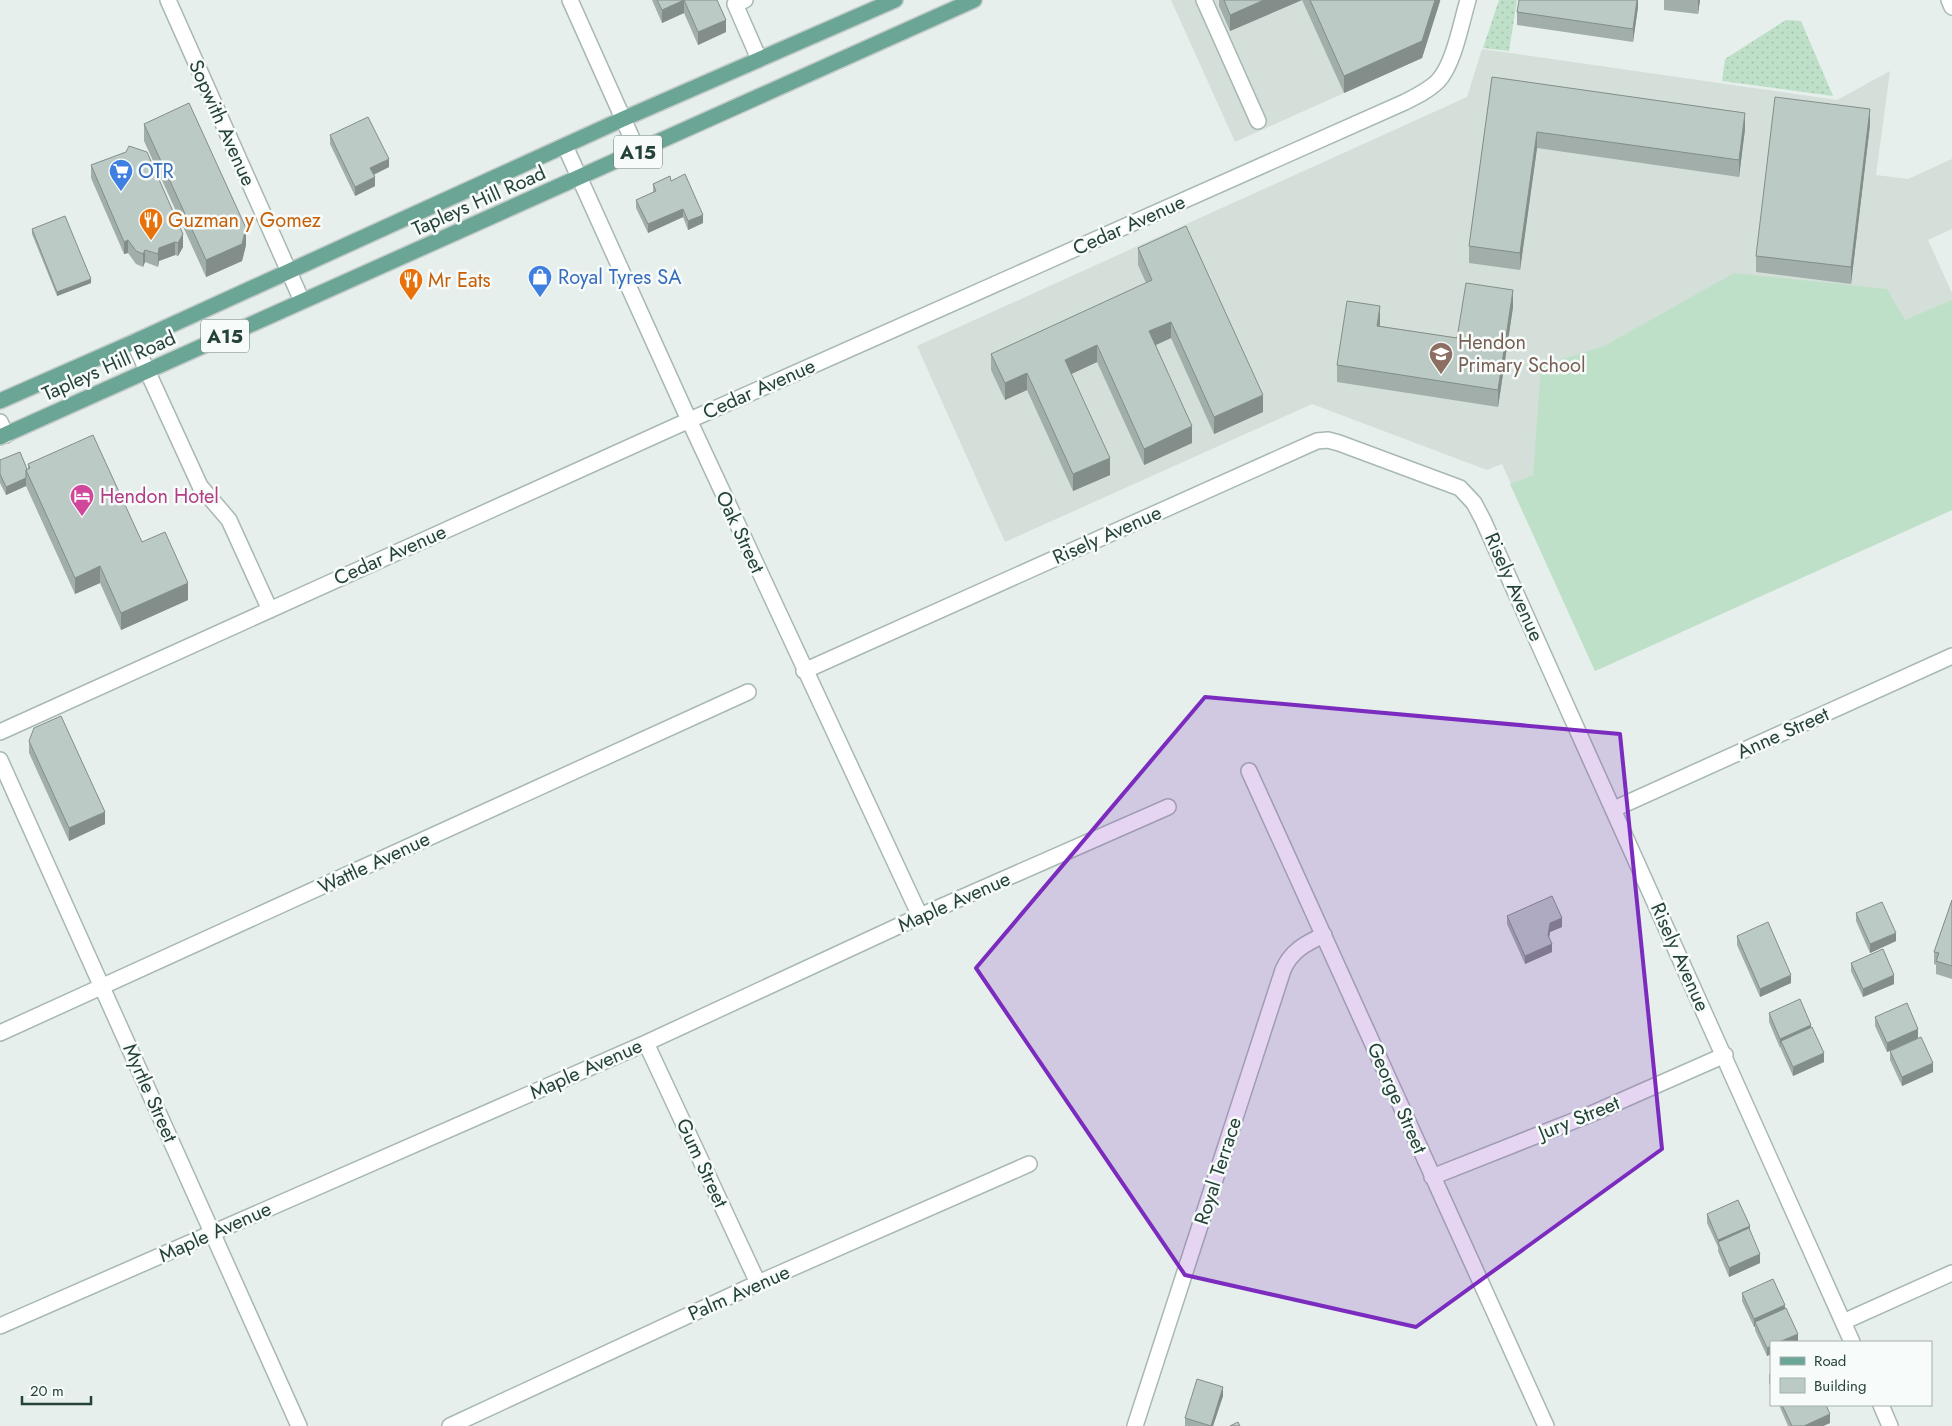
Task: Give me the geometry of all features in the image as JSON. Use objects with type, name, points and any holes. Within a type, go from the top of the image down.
[{"type":"main road","name":"Tapleys Hill Road","points":[[0,401],[622,120],[895,0]]},
{"type":"main road","name":"Tapleys Hill Road","points":[[2,431],[148,372],[974,0]]},
{"type":"street","name":"Sopwith Avenue","points":[[168,0],[302,301]]},
{"type":"street","points":[[570,0],[622,120],[638,152]]},
{"type":"street","points":[[744,0],[735,4],[760,60]]},
{"type":"street","points":[[1204,0],[1258,122]]},
{"type":"street","name":"Cedar Avenue","points":[[0,732],[689,420],[1424,93],[1438,80],[1447,68],[1468,0]]},
{"type":"street","points":[[1949,0],[1952,7]]},
{"type":"street","name":"Oak Street","points":[[565,146],[804,671],[920,916]]},
{"type":"street","points":[[134,342],[200,486],[228,520],[270,610]]},
{"type":"street","name":"Risely Avenue","points":[[804,671],[1310,444],[1328,440],[1460,488],[1474,503],[1725,1055],[1852,1341]]},
{"type":"street","name":"Anne Street","points":[[1614,809],[1952,656]]},
{"type":"street","name":"Wattle Avenue","points":[[0,1032],[748,692]]},
{"type":"street","name":"Myrtle Street","points":[[0,760],[299,1426]]},
{"type":"street","name":"George Street","points":[[1249,771],[1546,1426]]},
{"type":"street","name":"Maple Avenue","points":[[0,1326],[646,1043],[920,916],[1168,807]]},
{"type":"street","name":"Royal Terrace","points":[[1135,1426],[1283,970],[1287,960],[1300,948],[1324,935]]},
{"type":"street","name":"Gum Street","points":[[646,1043],[758,1283]]},
{"type":"street","name":"Jury Street","points":[[1432,1177],[1592,1114],[1725,1055]]},
{"type":"street","name":"Palm Avenue","points":[[450,1426],[758,1283],[1029,1164]]},
{"type":"street","points":[[1843,1322],[1952,1273]]},
{"type":"street","points":[[1880,1406],[1890,1426]]},
{"type":"highlighted area","points":[[1205,697],[1620,734],[1662,1149],[1416,1327],[1185,1275],[976,968]]},
{"type":"shaded area","points":[[1171,0],[1441,0],[1422,58],[1235,142]]},
{"type":"shaded area","name":"Hendon Primary School","points":[[1482,49],[1837,100],[1890,71],[1876,175],[1908,179],[1952,159],[1952,229],[1928,240],[1952,293],[1952,510],[1595,671],[1502,464],[1487,470],[1312,404],[1005,542],[917,346],[1467,97]]},
{"type":"green space","points":[[1499,0],[1517,0],[1509,51],[1483,48]]},
{"type":"green space","points":[[1786,20],[1801,21],[1833,96],[1722,81],[1725,59]]},
{"type":"green space","points":[[1734,273],[1887,289],[1905,320],[1952,300],[1952,510],[1595,671],[1510,484],[1533,475],[1541,366],[1604,346]]},
{"type":"building","points":[[657,0],[684,0],[662,10]]},
{"type":"building","points":[[684,0],[717,0],[726,20],[698,32]]},
{"type":"building","points":[[1224,0],[1264,0],[1230,15]]},
{"type":"building","points":[[1310,0],[1435,0],[1422,41],[1344,76]]},
{"type":"building","points":[[1519,0],[1637,0],[1633,29],[1517,12]]},
{"type":"building","points":[[1492,77],[1745,113],[1739,160],[1537,132],[1520,253],[1469,246]]},
{"type":"building","points":[[1775,97],[1870,109],[1851,267],[1756,256]]},
{"type":"building","points":[[189,103],[246,228],[242,244],[206,260],[144,124]]},
{"type":"building","points":[[368,117],[389,159],[370,168],[375,177],[355,187],[330,135]]},
{"type":"building","points":[[129,146],[147,152],[183,234],[178,243],[175,242],[159,248],[158,254],[145,250],[143,254],[136,251],[128,240],[124,242],[91,165],[126,152]]},
{"type":"building","points":[[685,174],[703,215],[688,221],[683,209],[648,224],[636,200],[656,191],[653,184],[670,176],[671,181]]},
{"type":"building","points":[[65,216],[91,279],[57,292],[32,229]]},
{"type":"building","points":[[1186,226],[1263,395],[1214,417],[1171,322],[1149,331],[1192,426],[1144,449],[1097,345],[1065,360],[1110,458],[1073,474],[1027,373],[1005,383],[991,354],[1152,280],[1138,248]]},
{"type":"building","points":[[1466,283],[1513,290],[1498,390],[1337,365],[1347,301],[1380,306],[1377,326],[1457,338]]},
{"type":"building","name":"Hendon Hotel","points":[[93,435],[142,542],[165,532],[188,583],[121,613],[100,566],[75,578],[26,470],[30,468],[28,464]]},
{"type":"building","points":[[20,452],[27,469],[26,478],[6,487],[0,474],[0,460]]},
{"type":"building","points":[[61,716],[105,812],[69,828],[29,741],[34,728]]},
{"type":"building","points":[[1552,896],[1562,918],[1550,923],[1548,935],[1552,944],[1525,956],[1507,916]]},
{"type":"building","points":[[1952,900],[1952,966],[1936,961],[1939,953],[1934,952]]},
{"type":"building","points":[[1882,902],[1896,933],[1870,944],[1856,913]]},
{"type":"building","points":[[1768,922],[1791,975],[1760,989],[1737,936]]},
{"type":"building","points":[[1883,949],[1894,975],[1863,989],[1851,963]]},
{"type":"building","points":[[1800,999],[1811,1025],[1780,1039],[1769,1013]]},
{"type":"building","points":[[1907,1003],[1918,1029],[1887,1043],[1875,1017]]},
{"type":"building","points":[[1812,1027],[1824,1053],[1793,1067],[1781,1041]]},
{"type":"building","points":[[1921,1037],[1933,1063],[1902,1077],[1890,1051]]},
{"type":"building","points":[[1738,1200],[1750,1226],[1718,1240],[1707,1214]]},
{"type":"building","points":[[1749,1228],[1760,1254],[1729,1268],[1718,1242]]},
{"type":"building","points":[[1773,1279],[1785,1305],[1754,1319],[1742,1293]]},
{"type":"building","points":[[1786,1308],[1798,1334],[1781,1341],[1770,1341],[1770,1346],[1767,1348],[1755,1322]]},
{"type":"building","points":[[1197,1379],[1223,1387],[1211,1426],[1185,1418]]},
{"type":"building","points":[[1782,1406],[1826,1406],[1830,1414],[1804,1426],[1792,1426]]},
{"type":"building","points":[[1238,1422],[1240,1426],[1230,1426]]},
{"type":"place","name":"OTR","points":[[121,192]]},
{"type":"place","name":"Guzman y Gomez","points":[[151,241]]},
{"type":"place","name":"Royal Tyres SA","points":[[540,298]]},
{"type":"place","name":"Mr Eats","points":[[411,301]]},
{"type":"place","name":"Hendon Primary School","points":[[1441,375]]},
{"type":"place","name":"Hendon Hotel","points":[[82,517]]}]
